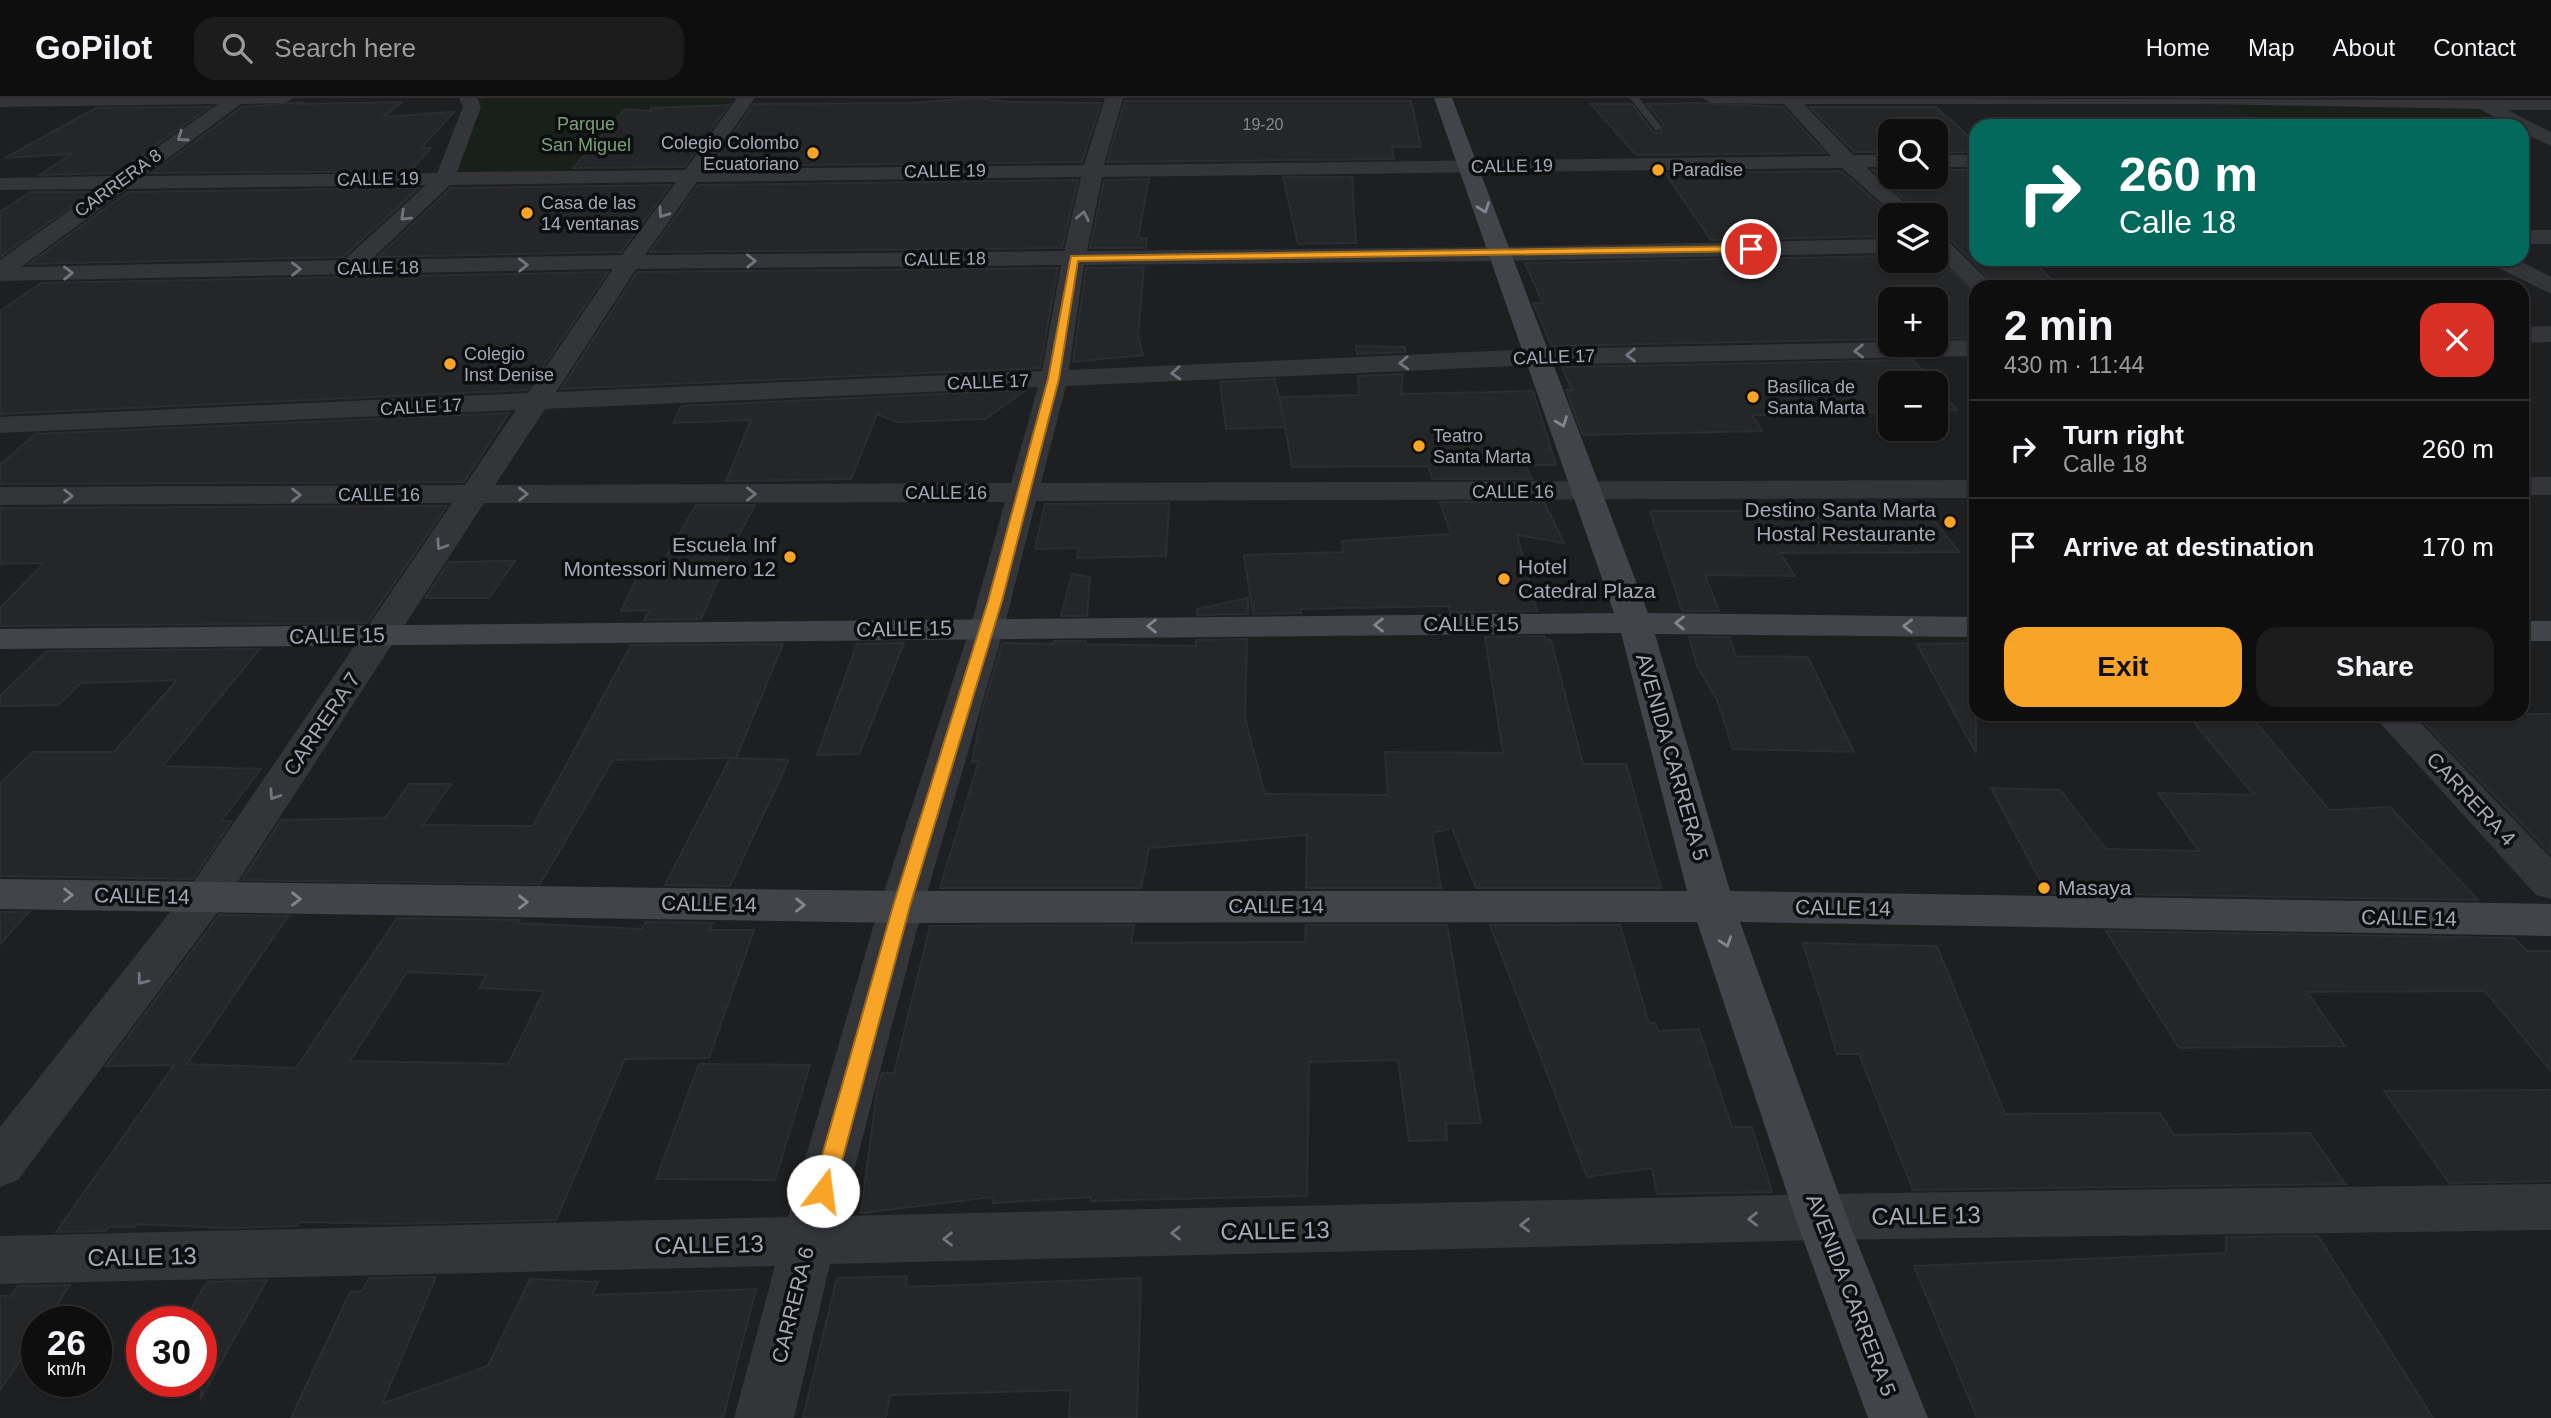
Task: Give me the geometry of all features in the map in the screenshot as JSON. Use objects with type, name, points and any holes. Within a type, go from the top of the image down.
[{"type":"street","name":"CARRERA 8","points":[[0,272],[118,183],[238,98]]},
{"type":"street","points":[[0,102],[285,98]]},
{"type":"street","points":[[348,268],[445,178],[472,107],[468,98]]},
{"type":"street","name":"CARRERA 7","points":[[0,1166],[205,898],[629,262],[746,98]]},
{"type":"street","name":"CARRERA 6","points":[[764,1418],[808,1242],[901,906],[987,628],[1054,379],[1074,258],[1093,169],[1114,98]]},
{"type":"street","name":"AVENIDA CARRERA 5","points":[[1443,98],[1635,622],[1713,905],[1821,1217],[1898,1418]]},
{"type":"street","points":[[1711,98],[2203,98],[2475,100],[2551,104]]},
{"type":"street","points":[[1790,98],[1848,162],[1894,203]]},
{"type":"street","points":[[2203,98],[2240,119]]},
{"type":"street","points":[[2475,100],[2502,119]]},
{"type":"street","points":[[2529,138],[2548,152]]},
{"type":"street","name":"CALLE 19","points":[[0,184],[1878,161]]},
{"type":"street","points":[[1948,161],[1969,161]]},
{"type":"street","points":[[2529,237],[2551,237]]},
{"type":"street","points":[[1948,244],[1969,244]]},
{"type":"street","name":"CALLE 18","points":[[0,272],[629,262],[1500,254],[1878,246]]},
{"type":"street","points":[[1948,254],[1976,280]]},
{"type":"street","points":[[2512,266],[2551,288]]},
{"type":"street","points":[[2529,335],[2551,334]]},
{"type":"street","name":"CALLE 17","points":[[0,425],[1538,357],[1969,348]]},
{"type":"street","points":[[2529,486],[2551,486]]},
{"type":"street","name":"CALLE 16","points":[[0,496],[1969,489]]},
{"type":"street","name":"CALLE 15","points":[[0,639],[1635,622],[1969,627]]},
{"type":"street","points":[[2529,631],[2551,631]]},
{"type":"street","name":"CARRERA 4","points":[[2397,721],[2549,913]]},
{"type":"street","name":"CALLE 14","points":[[0,894],[901,906],[1713,905],[2549,913]]},
{"type":"street","name":"CALLE 13","points":[[0,1260],[1821,1217],[2551,1207]]},
{"type":"lane","points":[[1634,98],[1658,128]]},
{"type":"shaded area","points":[[0,98],[2551,98],[2551,1418],[0,1418]]},
{"type":"green space","name":"Parque San Miguel","points":[[485,98],[728,98],[676,170],[455,172]]},
{"type":"green space","points":[[2232,105],[2475,108],[2496,119],[2255,119]]},
{"type":"building","points":[[978,98],[1008,102],[1101,103],[1082,162],[710,166],[754,104],[910,103]]},
{"type":"building","points":[[1125,101],[1411,101],[1421,147],[1392,147],[1394,159],[1107,162]]},
{"type":"building","points":[[303,102],[300,104],[402,102],[383,117],[454,112],[421,148],[431,148],[410,171],[152,173],[242,107]]},
{"type":"building","points":[[1697,103],[1783,107],[1825,153],[1636,155],[1591,104],[1632,104],[1653,132],[1661,133],[1663,124],[1647,104]]},
{"type":"building","points":[[729,105],[684,167],[573,168],[625,109],[650,111],[651,108]]},
{"type":"building","points":[[210,107],[116,173],[40,175],[72,154],[5,158],[96,108]]},
{"type":"building","points":[[1810,107],[1936,107],[1969,137],[1969,152],[1948,153],[1948,119],[1878,119],[1878,152],[1854,152]]},
{"type":"building","points":[[1948,170],[1969,170],[1969,258],[1948,237],[1948,203],[1908,203],[1893,189],[1948,189]]},
{"type":"building","points":[[1841,171],[1878,204],[1878,236],[1711,240],[1665,173]]},
{"type":"building","points":[[1283,177],[1352,177],[1356,243],[1298,244]]},
{"type":"building","points":[[1149,179],[1138,238],[1147,238],[1146,248],[1090,248],[1104,180]]},
{"type":"building","points":[[1078,180],[1062,248],[650,252],[698,185]]},
{"type":"building","points":[[671,185],[621,252],[378,257],[451,188]]},
{"type":"building","points":[[419,188],[343,257],[29,264],[128,192]]},
{"type":"building","points":[[31,192],[91,192],[0,257],[0,212]]},
{"type":"building","points":[[1878,256],[1878,273],[1948,273],[1948,268],[1969,288],[1969,337],[1948,338],[1948,287],[1878,287],[1878,339],[1552,346],[1533,303],[1543,303],[1525,263]]},
{"type":"building","points":[[1977,266],[2038,266],[2052,280],[1991,280]]},
{"type":"building","points":[[1144,267],[1138,336],[1143,355],[1073,362],[1086,268]]},
{"type":"building","points":[[1058,268],[1040,368],[561,389],[637,272]]},
{"type":"building","points":[[608,272],[527,390],[0,414],[0,311],[41,283]]},
{"type":"building","points":[[1356,346],[1405,347],[1405,352],[1357,354]]},
{"type":"building","name":"Basílica de Santa Marta","points":[[1913,360],[1923,371],[1878,371],[1878,412],[1752,415],[1762,431],[1583,435],[1566,390],[1572,390],[1562,367]]},
{"type":"building","name":"Teatro Santa Marta","points":[[1403,374],[1401,394],[1533,391],[1556,465],[1525,465],[1532,479],[1433,479],[1428,466],[1292,467],[1280,397],[1359,395],[1358,376]]},
{"type":"building","points":[[1275,379],[1285,427],[1226,429],[1220,382]]},
{"type":"building","points":[[1026,390],[985,419],[897,422],[877,414],[851,479],[726,481],[751,420],[673,423],[681,406]]},
{"type":"building","points":[[1948,400],[1957,410],[1948,410]]},
{"type":"building","points":[[509,413],[464,482],[0,484],[0,465],[35,434]]},
{"type":"building","points":[[1440,502],[1544,502],[1564,543],[1517,535],[1537,611],[1450,612],[1449,606],[1300,609],[1301,613],[1253,614],[1244,555],[1343,552],[1342,541],[1451,534]]},
{"type":"building","points":[[1169,503],[1166,556],[1077,558],[1079,548],[1035,549],[1045,504]]},
{"type":"building","points":[[696,505],[755,505],[731,550],[701,619],[644,620],[650,610],[621,611],[642,568],[660,567]]},
{"type":"building","points":[[447,506],[367,623],[0,626],[0,608],[44,563],[0,564],[0,508]]},
{"type":"building","points":[[1866,506],[1923,506],[1959,552],[1780,553],[1795,576],[1705,575],[1719,611],[1682,611],[1650,511],[1869,511]]},
{"type":"building","points":[[515,561],[489,598],[425,598],[449,562]]},
{"type":"building","points":[[1072,574],[1090,577],[1087,616],[1061,616]]},
{"type":"building","points":[[1248,598],[1248,614],[1197,615],[1197,609]]},
{"type":"building","points":[[1544,636],[1545,639],[1551,640],[1583,764],[1626,764],[1661,888],[1476,888],[1452,828],[1432,833],[1441,888],[1306,888],[1307,835],[1149,848],[1141,888],[940,888],[979,760],[972,762],[982,712],[1002,643],[1054,644],[1054,641],[1086,641],[1085,644],[1196,646],[1196,640],[1247,639],[1245,718],[1265,794],[1388,795],[1385,752],[1503,753],[1485,637]]},
{"type":"building","points":[[1689,637],[1729,637],[1736,656],[1808,657],[1854,752],[1733,749],[1717,700],[1697,666]]},
{"type":"building","points":[[904,643],[859,754],[817,755],[857,644]]},
{"type":"building","points":[[1969,643],[1969,721],[1976,721],[1976,753],[1917,644]]},
{"type":"building","points":[[783,644],[736,758],[613,760],[540,884],[242,880],[281,820],[385,818],[409,784],[451,784],[423,825],[533,826],[631,645]]},
{"type":"building","points":[[260,649],[163,766],[261,769],[221,821],[232,821],[193,879],[0,876],[0,783],[33,752],[114,752],[177,680],[81,683],[58,705],[0,706],[0,696],[47,651]]},
{"type":"building","points":[[2529,714],[2551,714],[2551,854],[2423,721],[2529,721]]},
{"type":"building","points":[[2193,721],[2255,721],[2329,810],[2390,807],[2478,900],[2047,893],[1991,788],[2060,790],[2106,849],[2199,851],[2158,793],[2254,795]]},
{"type":"building","points":[[730,758],[789,760],[730,886],[665,885]]},
{"type":"building","points":[[0,912],[29,912],[0,944]]},
{"type":"building","points":[[219,915],[288,916],[187,1064],[296,1068],[397,918],[520,920],[518,923],[642,929],[646,922],[713,923],[709,930],[754,930],[709,1058],[625,1059],[556,1220],[394,1224],[300,1222],[297,1226],[228,1228],[137,1224],[135,1227],[108,1227],[106,1231],[56,1232],[174,1065],[106,1066]],"holes":[[[407,972],[487,975],[479,988],[544,991],[508,1064],[350,1061]]]},
{"type":"building","points":[[1134,925],[1131,943],[1305,942],[1306,925],[1447,925],[1481,1123],[1446,1124],[1447,1140],[1409,1141],[1398,1060],[1309,1062],[1307,1196],[1091,1201],[1091,1197],[993,1203],[992,1197],[861,1213],[877,1091],[882,1073],[894,1073],[930,926]]},
{"type":"building","points":[[1490,925],[1620,925],[1649,1023],[1655,1023],[1658,1031],[1699,1029],[1732,1127],[1752,1127],[1772,1192],[1657,1194],[1652,1168],[1587,1177]]},
{"type":"building","points":[[2106,931],[2514,938],[2527,951],[2551,951],[2551,1071],[2485,991],[2307,992],[2345,1046],[2179,1048]]},
{"type":"building","points":[[1803,943],[1937,946],[2005,1114],[2160,1113],[2174,1135],[2310,1133],[2345,1184],[1913,1190],[1859,1054],[1837,1054]]},
{"type":"building","points":[[699,1064],[810,1065],[775,1180],[656,1179]]},
{"type":"building","points":[[2551,1090],[2551,1181],[2449,1183],[2384,1091]]},
{"type":"building","points":[[2318,1236],[2433,1418],[1977,1418],[1914,1266],[2226,1253],[2226,1237]]},
{"type":"building","points":[[907,1276],[906,1287],[1141,1278],[1137,1418],[1069,1418],[1070,1390],[890,1395],[886,1418],[803,1418],[837,1278]]},
{"type":"building","points":[[436,1277],[382,1404],[488,1366],[530,1279],[598,1282],[592,1295],[756,1289],[723,1418],[291,1418],[350,1292],[362,1291],[369,1278]]},
{"type":"building","points":[[267,1280],[217,1369],[217,1306],[193,1306],[207,1282]]},
{"type":"building","points":[[70,1285],[56,1306],[21,1306],[21,1359],[0,1390],[0,1296],[11,1296],[18,1286]]},
{"type":"place","name":"Colegio Colombo Ecuatoriano","points":[[813,153]]},
{"type":"place","name":"Paradise","points":[[1658,170]]},
{"type":"place","name":"Casa de las 14 ventanas","points":[[527,213]]},
{"type":"place","name":"Colegio Inst Denise","points":[[450,364]]},
{"type":"place","name":"Basílica de Santa Marta","points":[[1753,397]]},
{"type":"place","name":"Teatro Santa Marta","points":[[1419,446]]},
{"type":"place","name":"Destino Santa Marta Hostal Restaurante","points":[[1950,522]]},
{"type":"place","name":"Escuela Inf Montessori Numero 12","points":[[790,557]]},
{"type":"place","name":"Hotel Catedral Plaza","points":[[1504,579]]},
{"type":"place","name":"Masaya","points":[[2044,888]]},
{"type":"route","points":[[823,1191],[901,906],[995,601],[1054,379],[1074,258],[1751,249]]}]
